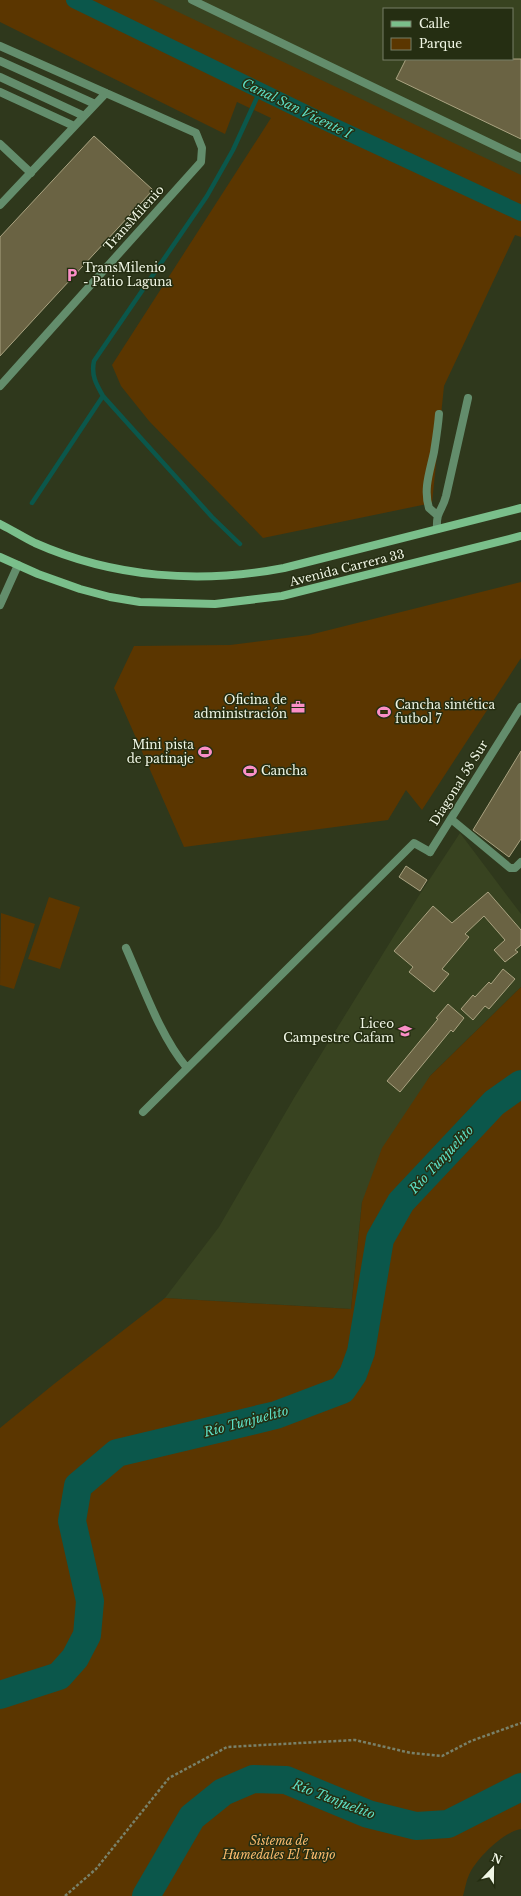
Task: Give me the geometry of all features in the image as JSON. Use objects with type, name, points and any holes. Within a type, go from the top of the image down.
[{"type":"main road","name":"Avenida Carrera 33","points":[[0,524],[35,543],[81,560],[140,574],[207,577],[260,573],[362,550],[521,508]]},
{"type":"main road","name":"Avenida Carrera 33","points":[[0,557],[80,589],[110,597],[140,602],[215,604],[282,596],[521,536]]},
{"type":"street","points":[[192,0],[521,158]]},
{"type":"street","name":"TransMilenio","points":[[0,46],[196,133],[202,148],[201,162],[0,386]]},
{"type":"street","points":[[0,62],[95,104]]},
{"type":"street","points":[[0,77],[84,116]]},
{"type":"street","points":[[0,92],[74,126]]},
{"type":"street","points":[[0,206],[106,93]]},
{"type":"street","points":[[0,144],[31,173]]},
{"type":"street","points":[[437,529],[437,515],[444,504],[468,398]]},
{"type":"street","points":[[437,515],[428,506],[427,482],[437,435],[439,414]]},
{"type":"street","points":[[0,606],[18,565]]},
{"type":"street","name":"Diagonal 58 Sur","points":[[187,1068],[414,843],[430,852],[521,707]]},
{"type":"street","points":[[451,819],[510,868],[515,868],[521,862]]},
{"type":"street","points":[[126,948],[168,1040],[177,1056],[187,1068],[143,1112]]},
{"type":"path","points":[[65,1896],[96,1869],[169,1778],[227,1747],[355,1740],[411,1753],[442,1756],[471,1741],[521,1723]]},
{"type":"shaded area","points":[[129,0],[521,0],[521,184]]},
{"type":"shaded area","name":"Liceo Campestre Cafam","points":[[460,833],[521,914],[521,987],[430,1076],[362,1202],[351,1309],[165,1298],[219,1227],[294,1098],[418,897]]},
{"type":"green space","points":[[0,0],[153,0],[521,175],[521,237],[515,235],[444,386],[432,503],[263,538],[149,421],[121,386],[112,365],[271,118],[237,102],[225,134],[0,22]]},
{"type":"green space","points":[[521,582],[521,658],[422,810],[406,790],[388,820],[184,847],[114,688],[134,646],[230,645],[309,635]]},
{"type":"green space","points":[[49,897],[80,907],[60,969],[28,959]]},
{"type":"green space","points":[[1,913],[35,924],[14,989],[0,985]]},
{"type":"green space","name":"Sistema de Humedales El Tunjo","points":[[521,987],[521,1829],[506,1835],[484,1854],[469,1875],[463,1896],[0,1896],[0,1428],[165,1298],[351,1309],[362,1202],[382,1148],[430,1076]]},
{"type":"building","points":[[521,59],[521,139],[396,79],[406,60]]},
{"type":"building","points":[[94,136],[153,190],[0,356],[0,237]]},
{"type":"building","points":[[521,751],[521,839],[509,857],[473,830]]},
{"type":"building","points":[[406,866],[427,880],[420,891],[399,877]]},
{"type":"building","points":[[488,892],[521,930],[521,945],[515,950],[518,952],[505,962],[494,950],[505,940],[484,916],[465,934],[469,937],[442,969],[449,974],[434,992],[409,972],[413,967],[394,951],[433,906],[452,923]]},
{"type":"building","points":[[503,969],[515,979],[489,1009],[485,1006],[473,1020],[461,1009],[473,995],[475,997],[489,982],[491,984]]},
{"type":"building","points":[[448,1004],[464,1018],[453,1032],[451,1030],[400,1092],[387,1081],[438,1019],[436,1018]]},
{"type":"waterway","name":"Canal San Vicente I","points":[[74,0],[312,116],[521,213]]},
{"type":"waterway","points":[[240,544],[212,517],[103,396],[95,379],[93,366],[94,361],[207,196],[233,150],[260,91]]},
{"type":"waterway","points":[[32,503],[103,396]]},
{"type":"waterway","name":"Río Tunjuelito","points":[[0,1695],[59,1676],[75,1658],[87,1635],[90,1601],[72,1521],[78,1486],[117,1453],[276,1415],[342,1390],[353,1374],[361,1352],[380,1239],[401,1202],[494,1103],[521,1084]]},
{"type":"waterway","name":"Río Tunjuelito","points":[[146,1896],[192,1817],[223,1792],[253,1779],[286,1780],[368,1814],[416,1826],[448,1824],[521,1787]]},
{"type":"place","name":"TransMilenio - Patio Laguna","points":[[72,275]]},
{"type":"place","name":"Oficina de administración","points":[[298,707]]},
{"type":"place","name":"Cancha sintética futbol 7","points":[[384,712]]},
{"type":"place","name":"Mini pista de patinaje","points":[[205,752]]},
{"type":"place","name":"Cancha","points":[[250,771]]},
{"type":"place","name":"Liceo Campestre Cafam","points":[[405,1031]]}]
